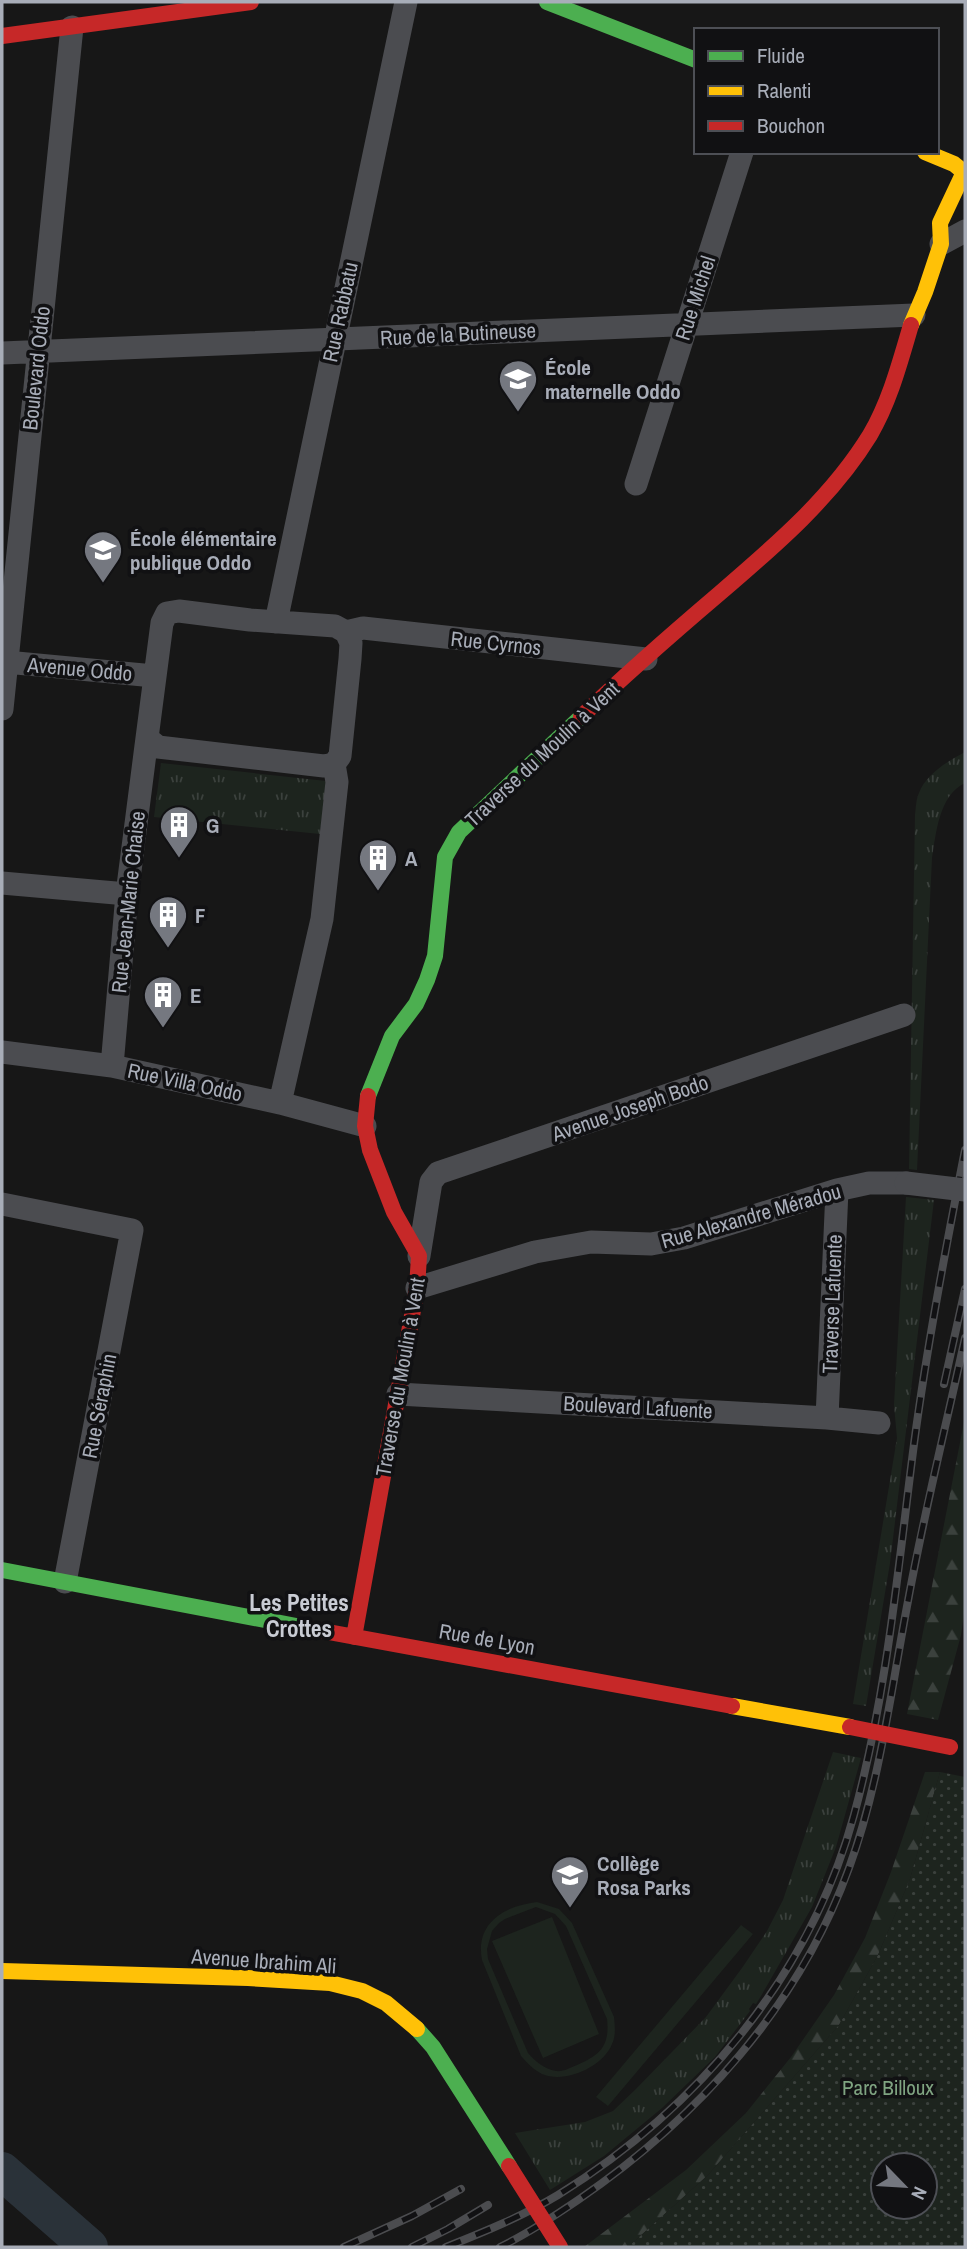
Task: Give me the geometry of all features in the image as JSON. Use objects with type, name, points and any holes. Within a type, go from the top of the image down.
[{"type":"street","points":[[2,36],[251,2]]},
{"type":"street","name":"Rue Rabbatu","points":[[275,622],[406,2]]},
{"type":"street","points":[[561,4],[694,59]]},
{"type":"street","name":"Boulevard Oddo","points":[[2,709],[72,27]]},
{"type":"street","name":"Rue Michel","points":[[636,484],[741,154]]},
{"type":"street","points":[[930,154],[954,164],[965,173]]},
{"type":"street","name":"Traverse du Moulin à Vent","points":[[354,1637],[417,1288],[419,1256],[394,1212],[370,1150],[365,1126],[367,1099],[392,1035],[416,1004],[435,956],[445,857],[459,832],[624,676],[779,542],[837,482],[871,433],[891,390],[914,315],[942,244],[940,223],[965,173]]},
{"type":"street","points":[[942,244],[965,231]]},
{"type":"street","name":"Rue de la Butineuse","points":[[2,353],[914,315]]},
{"type":"street","name":"Rue Jean-Marie Chaise","points":[[112,1066],[127,894],[162,624],[167,613],[179,611],[275,622]]},
{"type":"street","name":"Rue Cyrnos","points":[[275,622],[335,626],[346,632],[363,628],[646,659]]},
{"type":"street","points":[[147,738],[158,747],[324,766],[334,764],[340,756],[350,659],[351,643],[346,632]]},
{"type":"street","name":"Avenue Oddo","points":[[6,662],[154,676]]},
{"type":"street","points":[[280,1103],[322,919],[337,782],[334,764]]},
{"type":"street","points":[[2,883],[127,894]]},
{"type":"street","name":"Avenue Joseph Bodo","points":[[419,1256],[431,1182],[438,1173],[904,1015]]},
{"type":"street","name":"Rue Villa Oddo","points":[[2,1052],[112,1066],[280,1103],[365,1126]]},
{"type":"street","name":"Rue Alexandre Méradou","points":[[417,1288],[535,1252],[591,1242],[651,1244],[684,1238],[837,1190],[870,1183],[906,1183],[965,1190]]},
{"type":"street","name":"Traverse Lafuente","points":[[827,1418],[837,1190]]},
{"type":"street","name":"Rue Séraphin","points":[[2,1204],[132,1230],[65,1582]]},
{"type":"street","name":"Boulevard Lafuente","points":[[398,1394],[879,1423]]},
{"type":"street","name":"Rue de Lyon","points":[[2,1570],[957,1749]]},
{"type":"street","name":"Avenue Ibrahim Ali","points":[[2,1971],[248,1978],[330,1983],[362,1991],[386,2003],[413,2025],[433,2047],[560,2247]]},
{"type":"green space","points":[[965,752],[965,783],[949,796],[944,805],[937,826],[932,858],[917,1170],[909,1169],[915,815],[922,786],[932,774]]},
{"type":"green space","points":[[161,763],[326,781],[320,834],[154,817]]},
{"type":"green space","points":[[906,1197],[934,1200],[890,1563],[866,1706],[853,1704],[897,1438],[894,1405]]},
{"type":"green space","points":[[965,1417],[965,1607],[961,1635],[938,1720],[907,1714]]},
{"type":"green space","points":[[833,1752],[861,1758],[836,1847],[812,1907],[756,2004],[753,2003],[750,2011],[715,2057],[662,2108],[604,2156],[550,2190],[515,2133],[585,2122],[613,2111],[706,2017],[767,1931],[783,1900]]},
{"type":"green space","points":[[925,1772],[940,1772],[910,1879],[878,1955],[839,2025],[708,2175],[628,2247],[584,2247],[686,2170],[746,2113],[791,2057],[834,1995],[865,1938]]},
{"type":"green space","name":"Parc Billoux","points":[[940,1772],[965,1777],[965,2247],[628,2247],[708,2175],[839,2025],[878,1955],[910,1879]]},
{"type":"green space","points":[[537,1902],[559,1909],[572,1923],[614,2017],[614,2038],[607,2052],[592,2066],[572,2075],[551,2077],[542,2074],[521,2056],[482,1960],[481,1947],[487,1927],[503,1913]],"holes":[[[536,1907],[555,1914],[566,1926],[607,2019],[608,2028],[605,2043],[597,2053],[577,2065],[559,2071],[544,2067],[528,2053],[488,1959],[487,1949],[492,1931],[505,1919]]]},
{"type":"green space","points":[[552,1917],[599,2034],[543,2058],[492,1941]]},
{"type":"green space","points":[[741,1925],[753,1934],[608,2106],[596,2097]]},
{"type":"waterway","points":[[2,2171],[89,2247]]},
{"type":"railway","points":[[446,2247],[517,2217],[558,2195],[657,2122],[702,2079],[742,2033],[778,1983],[809,1930],[834,1874],[854,1815],[875,1723],[925,1370],[965,1150]]},
{"type":"railway","points":[[944,1384],[965,1289]]},
{"type":"railway","points":[[500,2247],[559,2213],[622,2168],[664,2133],[703,2095],[740,2055],[773,2012],[828,1919],[860,1836],[877,1770],[914,1568],[965,1338]]},
{"type":"railway","points":[[344,2247],[412,2216],[461,2189]]},
{"type":"railway","points":[[412,2247],[488,2205]]},
{"type":"traffic: fast","points":[[547,2],[694,59]]},
{"type":"traffic: fast","points":[[368,1096],[392,1036],[416,1004],[427,980],[435,956],[445,857],[459,832],[581,717]]},
{"type":"traffic: fast","points":[[2,1570],[312,1629]]},
{"type":"traffic: fast","points":[[417,2029],[433,2047],[509,2166]]},
{"type":"traffic: slow","points":[[930,154],[954,164],[965,173]]},
{"type":"traffic: slow","points":[[911,325],[941,244],[940,223],[964,172]]},
{"type":"traffic: slow","points":[[732,1706],[850,1727]]},
{"type":"traffic: slow","points":[[2,1971],[330,1983],[362,1991],[386,2003],[417,2029]]},
{"type":"traffic: jam","points":[[2,36],[251,2]]},
{"type":"traffic: jam","points":[[581,717],[821,500],[855,458],[877,422],[894,381],[911,325]]},
{"type":"traffic: jam","points":[[354,1637],[417,1288],[419,1256],[394,1212],[370,1150],[365,1126],[368,1096]]},
{"type":"traffic: jam","points":[[312,1629],[732,1706]]},
{"type":"traffic: jam","points":[[850,1727],[950,1747]]},
{"type":"traffic: jam","points":[[509,2166],[560,2247]]},
{"type":"place","name":"École maternelle Oddo","points":[[518,413]]},
{"type":"place","name":"École élémentaire publique Oddo","points":[[103,584]]},
{"type":"place","name":"G","points":[[179,859]]},
{"type":"place","name":"A","points":[[378,892]]},
{"type":"place","name":"F","points":[[168,949]]},
{"type":"place","name":"E","points":[[163,1029]]},
{"type":"place","name":"Collège Rosa Parks","points":[[570,1909]]},
{"type":"district","name":"Les Petites Crottes","points":[[299,1615]]}]
